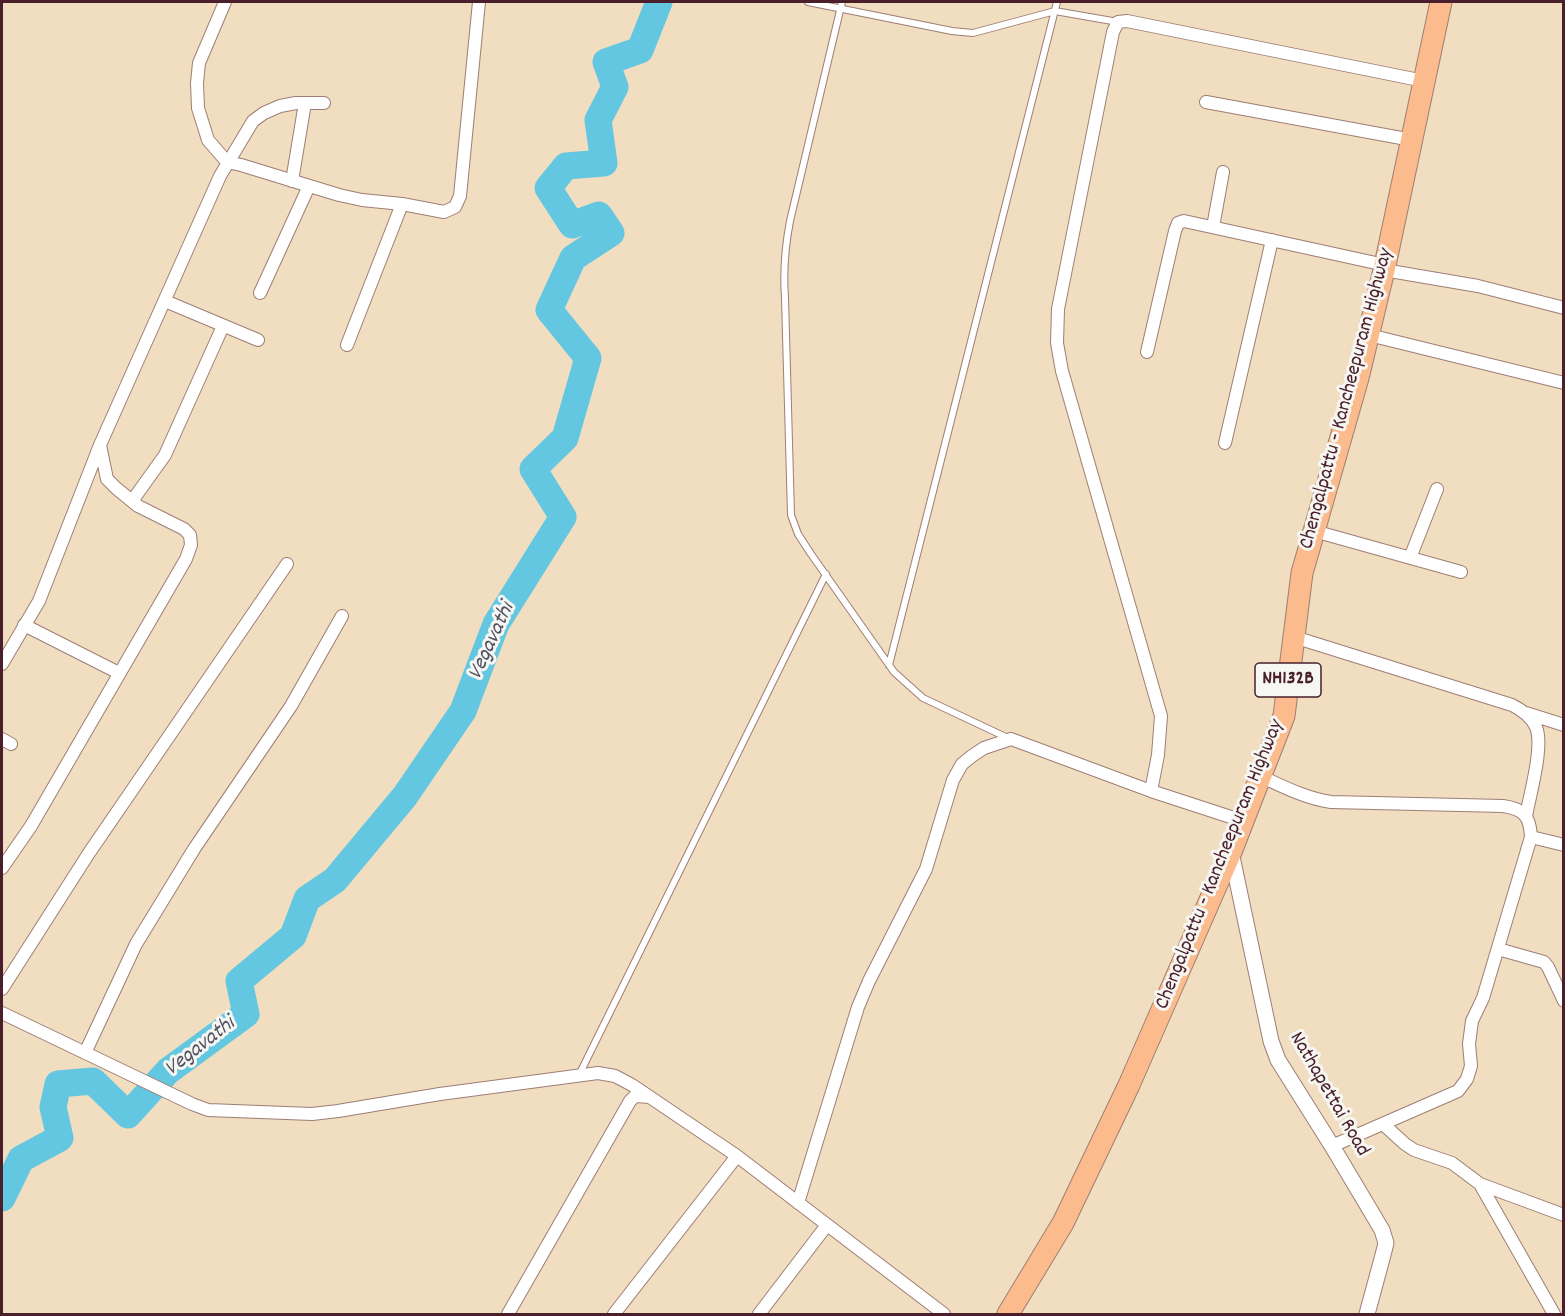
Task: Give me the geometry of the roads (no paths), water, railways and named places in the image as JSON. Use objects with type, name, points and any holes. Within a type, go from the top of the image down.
[{"type":"highway","name":"Chengalpattu - Kancheepuram Highway","points":[[1008,1314],[1063,1223],[1129,1085],[1230,852],[1284,716],[1302,573],[1369,334],[1441,2]]},
{"type":"street","points":[[225,2],[199,63],[197,83],[198,108],[208,140],[227,162],[339,195],[444,212],[455,207],[460,196],[479,2]]},
{"type":"street","points":[[1150,791],[1158,755],[1161,716],[1062,371],[1057,343],[1058,309],[1113,32],[1119,22],[1127,21],[1424,81]]},
{"type":"street","points":[[1206,102],[1412,140]]},
{"type":"street","points":[[2,664],[39,601],[100,445],[227,162],[254,121],[264,113],[280,106],[296,103],[324,103]]},
{"type":"street","points":[[292,181],[305,103]]},
{"type":"street","points":[[1213,227],[1223,172]]},
{"type":"street","points":[[260,293],[309,186]]},
{"type":"street","points":[[347,345],[402,204]]},
{"type":"street","points":[[1147,352],[1175,231],[1178,223],[1184,221],[1478,286],[1563,308]]},
{"type":"street","points":[[1225,443],[1272,240]]},
{"type":"street","points":[[165,301],[258,340]]},
{"type":"street","points":[[132,501],[165,455],[223,326]]},
{"type":"street","points":[[1369,334],[1563,383]]},
{"type":"street","points":[[4,860],[31,826],[186,559],[191,545],[190,536],[184,530],[138,506],[107,479],[100,445]]},
{"type":"street","points":[[1410,558],[1437,489]]},
{"type":"street","points":[[1314,531],[1461,572]]},
{"type":"street","points":[[2,989],[89,853],[287,564]]},
{"type":"street","points":[[85,1053],[136,944],[194,849],[291,706],[342,616]]},
{"type":"street","points":[[24,626],[119,672]]},
{"type":"street","points":[[1294,637],[1512,705],[1526,713],[1563,725]]},
{"type":"street","points":[[1526,713],[1536,728],[1538,750],[1526,816]]},
{"type":"street","points":[[798,1203],[858,1007],[926,869],[953,780],[962,765],[972,756],[984,748],[1011,739],[1150,791],[1243,821]]},
{"type":"street","points":[[1260,776],[1313,800],[1516,808],[1526,816],[1530,826],[1531,837],[1498,949],[1483,998],[1472,1021],[1469,1044],[1471,1066],[1467,1079],[1458,1091],[1339,1142]]},
{"type":"street","points":[[1531,837],[1563,845]]},
{"type":"street","name":"Nathapettai Road","points":[[1230,852],[1271,1041],[1278,1060],[1339,1142],[1382,1230],[1386,1243],[1367,1314]]},
{"type":"street","points":[[1498,949],[1544,962],[1563,1001]]},
{"type":"street","points":[[2,1013],[208,1110],[312,1114],[338,1112],[440,1094],[598,1073],[615,1076],[651,1097],[737,1156],[944,1314]]},
{"type":"street","points":[[508,1314],[630,1101],[635,1096],[651,1097]]},
{"type":"street","points":[[1378,1126],[1414,1150],[1452,1163],[1480,1184],[1563,1215]]},
{"type":"street","points":[[614,1314],[737,1156]]},
{"type":"street","points":[[1480,1184],[1554,1314]]},
{"type":"street","points":[[759,1314],[827,1225]]},
{"type":"lane","points":[[808,2],[841,5],[952,31],[973,33],[1055,11],[1119,22]]},
{"type":"lane","points":[[889,665],[1057,2]]},
{"type":"lane","points":[[841,5],[789,221],[784,255],[791,514],[798,534],[811,554],[889,665],[908,686],[922,698],[1011,739]]},
{"type":"lane","points":[[578,1076],[826,574]]},
{"type":"waterway","name":"Vegavathi","points":[[2,1198],[21,1159],[60,1138],[53,1107],[58,1084],[93,1081],[128,1115],[168,1071],[246,1014],[239,981],[293,936],[307,899],[335,880],[405,796],[463,711],[496,624],[563,517],[533,469],[565,438],[588,358],[549,310],[573,258],[611,233],[599,215],[572,225],[548,188],[566,166],[604,163],[598,120],[615,87],[606,62],[640,50],[659,2]]}]
